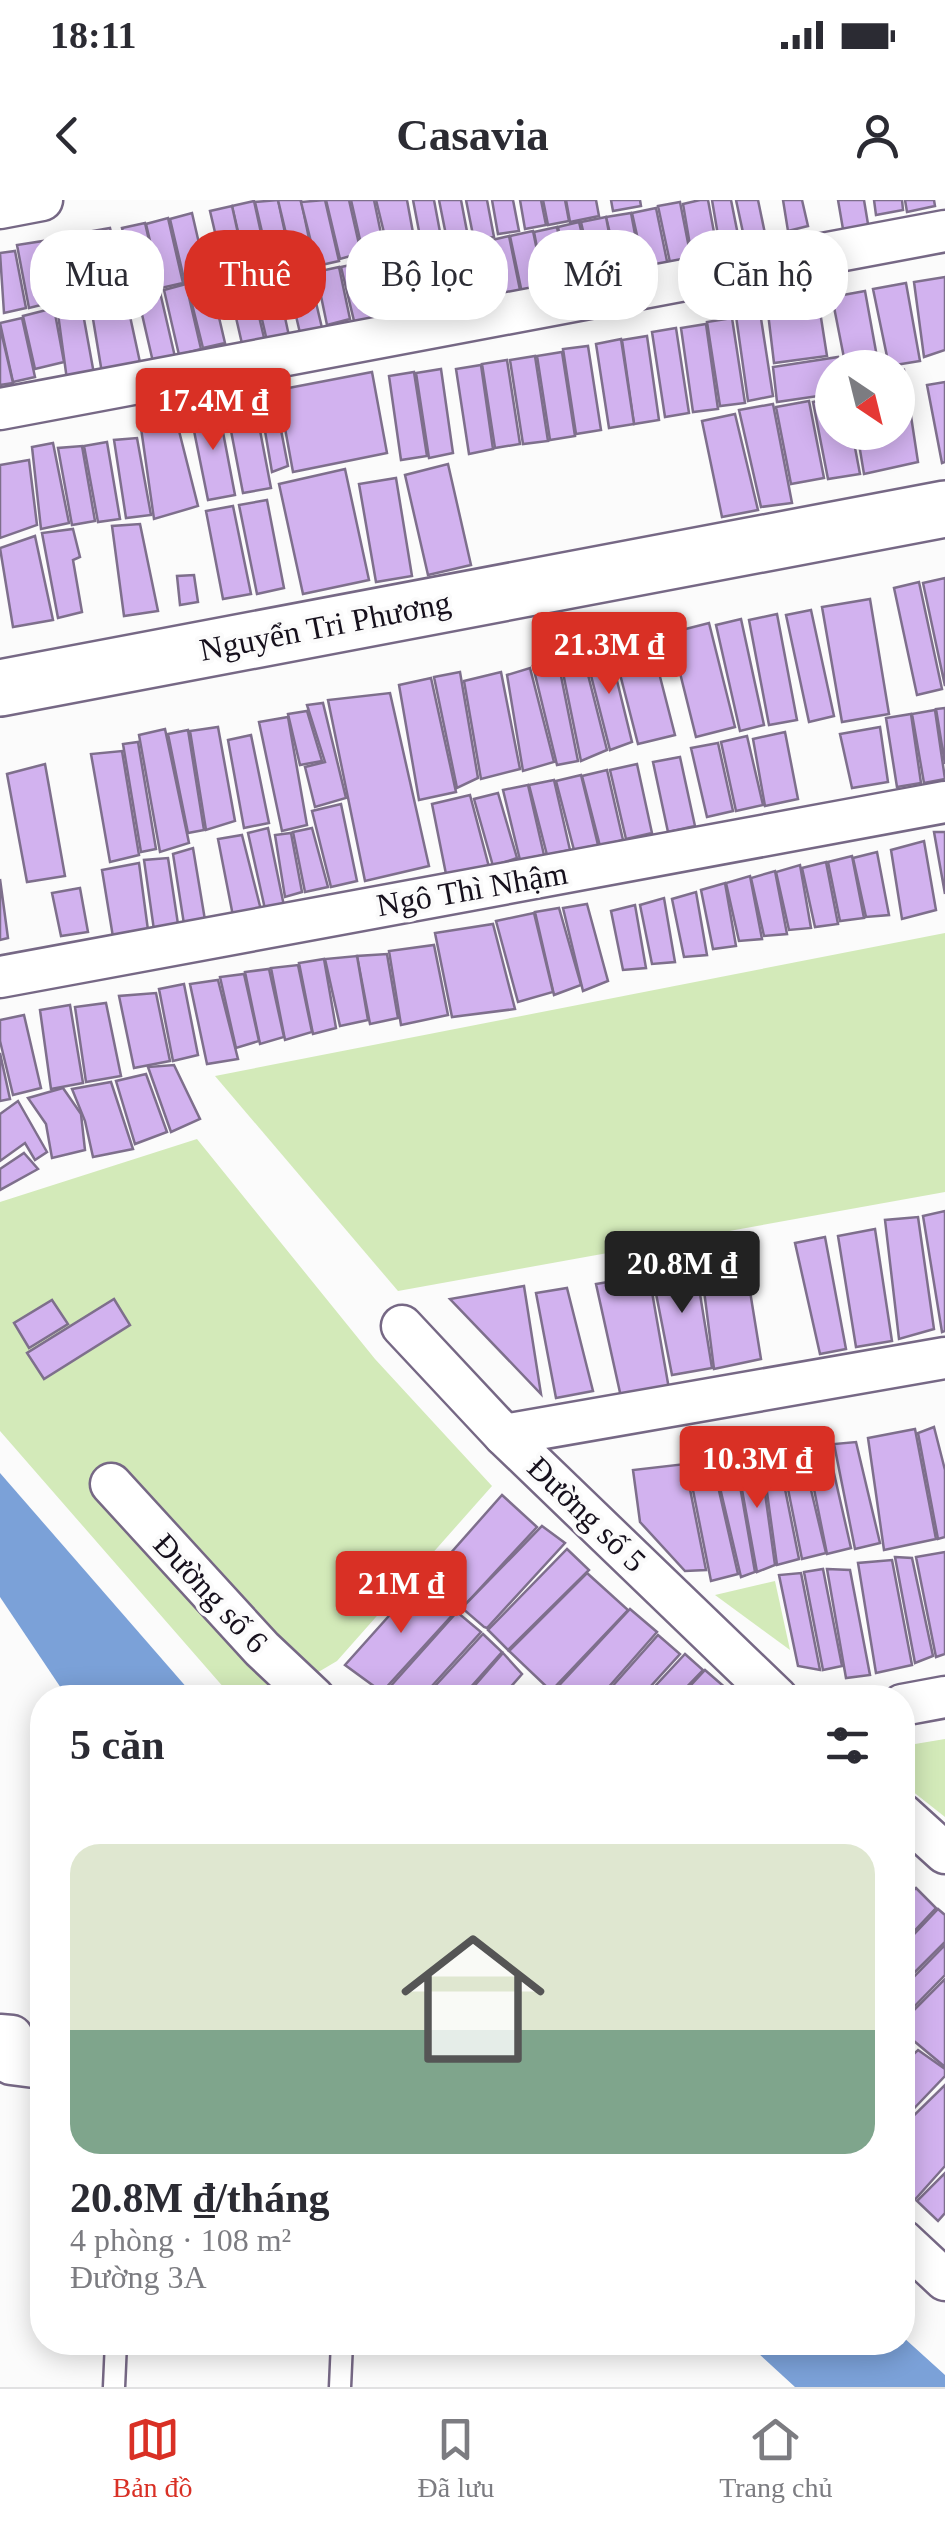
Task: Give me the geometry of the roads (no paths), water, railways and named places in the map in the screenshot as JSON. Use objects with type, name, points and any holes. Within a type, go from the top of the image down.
[{"type":"street","points":[[0,208],[42,200]]},
{"type":"street","points":[[0,409],[945,231]]},
{"type":"street","name":"Nguyển Tri Phương","points":[[0,688],[945,509]]},
{"type":"street","name":"Ngô Thì Nhậm","points":[[0,977],[945,802]]},
{"type":"street","name":"Đường số 5","points":[[402,1326],[504,1435],[764,1685]]},
{"type":"street","points":[[504,1435],[945,1358]]},
{"type":"street","name":"Đường số 6","points":[[111,1484],[262,1649],[300,1685]]},
{"type":"street","points":[[915,1704],[945,1698]]},
{"type":"street","points":[[915,1826],[945,1853]]},
{"type":"street","points":[[0,2035],[12,2036],[11,2064],[30,2066]]},
{"type":"street","points":[[915,2252],[945,2280]]},
{"type":"lane","points":[[114,2387],[115,2355]]},
{"type":"lane","points":[[340,2387],[341,2355]]},
{"type":"water","points":[[0,1473],[185,1685],[59,1685],[0,1597]]},
{"type":"water","points":[[915,2348],[945,2375],[945,2387],[795,2387],[760,2355],[915,2355]]}]
